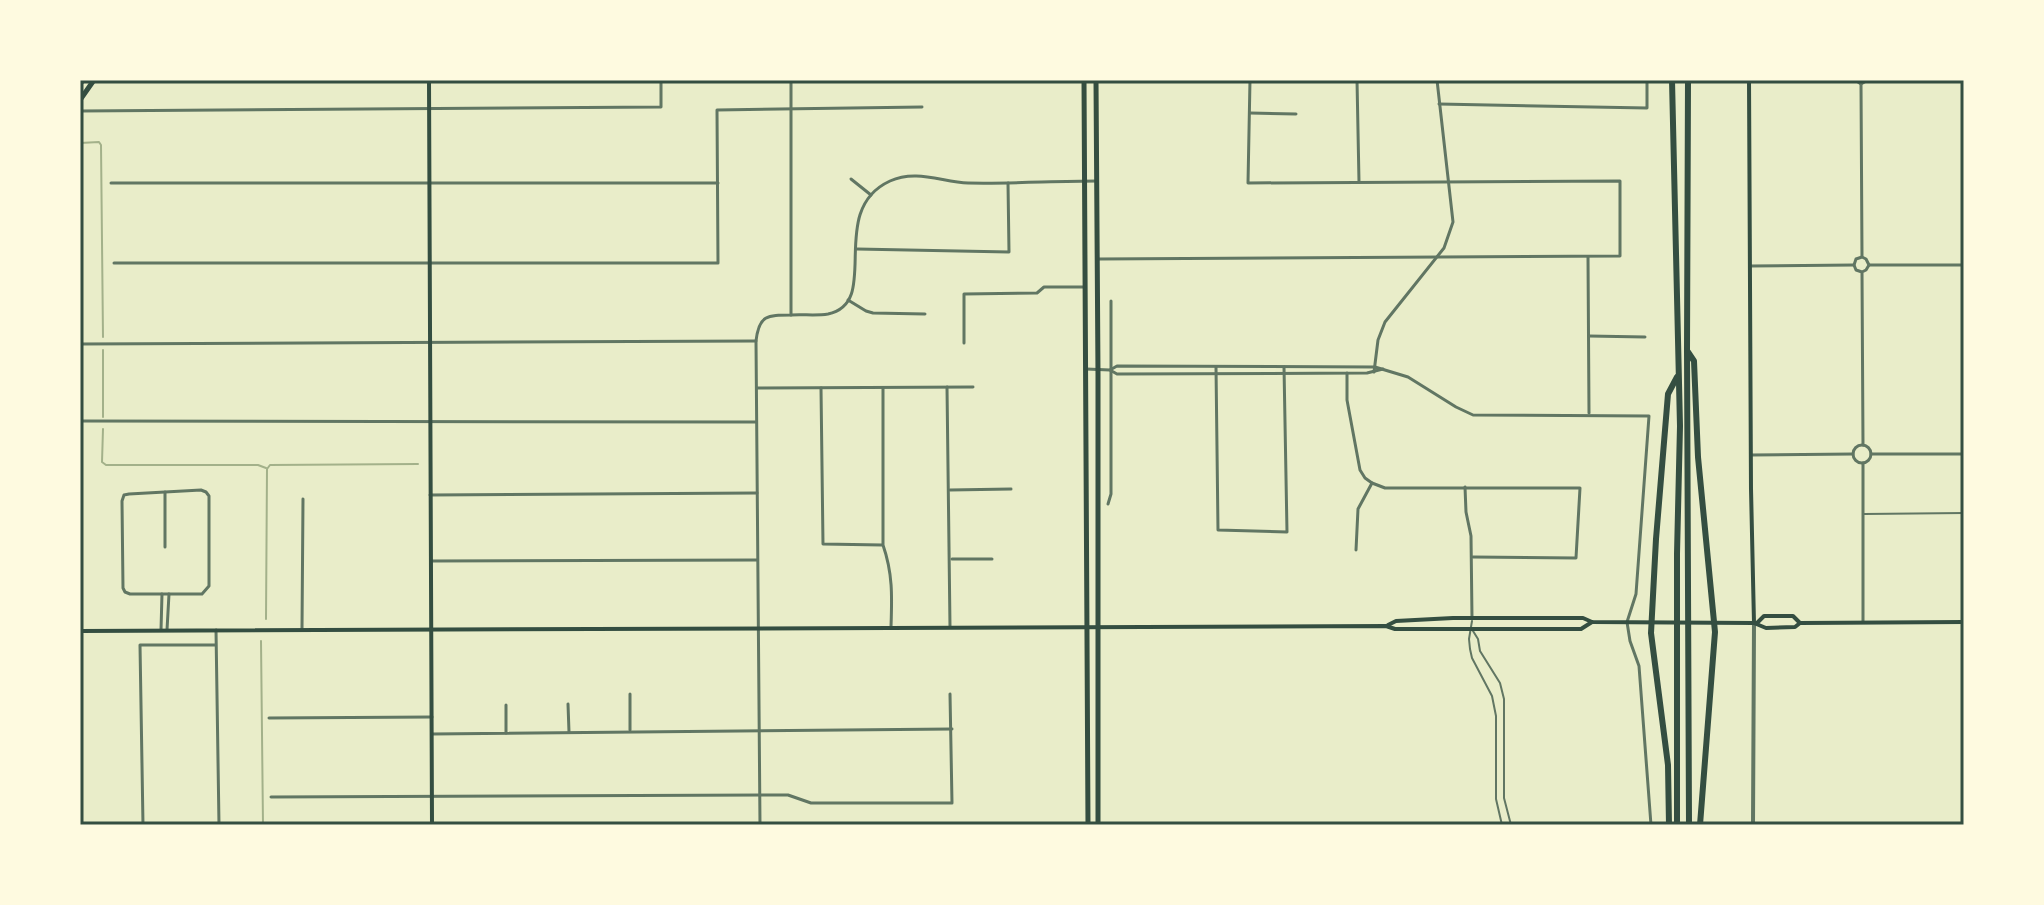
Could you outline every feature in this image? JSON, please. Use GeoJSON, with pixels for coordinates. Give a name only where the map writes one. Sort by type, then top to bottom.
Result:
{"type":"FeatureCollection","features":[{"type":"Feature","properties":{"kind":"highway"},"geometry":{"type":"LineString","coordinates":[[1672,80],[1679,373],[1677,825]]}},
{"type":"Feature","properties":{"kind":"highway"},"geometry":{"type":"LineString","coordinates":[[1688,80],[1689,825]]}},
{"type":"Feature","properties":{"kind":"highway"},"geometry":{"type":"LineString","coordinates":[[1687,350],[1694,361],[1698,457],[1715,632],[1700,825]]}},
{"type":"Feature","properties":{"kind":"highway"},"geometry":{"type":"LineString","coordinates":[[1669,825],[1668,765],[1651,633],[1668,394],[1679,373]]}},
{"type":"Feature","properties":{"kind":"main road"},"geometry":{"type":"LineString","coordinates":[[80,100],[94,80]]}},
{"type":"Feature","properties":{"kind":"main road"},"geometry":{"type":"LineString","coordinates":[[429,80],[432,825]]}},
{"type":"Feature","properties":{"kind":"main road"},"geometry":{"type":"LineString","coordinates":[[1084,80],[1088,825]]}},
{"type":"Feature","properties":{"kind":"main road"},"geometry":{"type":"LineString","coordinates":[[1096,80],[1098,825]]}},
{"type":"Feature","properties":{"kind":"main road"},"geometry":{"type":"LineString","coordinates":[[1749,80],[1755,623]]}},
{"type":"Feature","properties":{"kind":"main road"},"geometry":{"type":"LineString","coordinates":[[1755,623],[1764,616],[1793,616],[1800,623]]}},
{"type":"Feature","properties":{"kind":"main road"},"geometry":{"type":"LineString","coordinates":[[1386,626],[1396,621],[1472,618],[1755,623],[1766,628],[1795,627],[1800,623],[1964,622]]}},
{"type":"Feature","properties":{"kind":"main road"},"geometry":{"type":"LineString","coordinates":[[1411,630],[1418,620]]}},
{"type":"Feature","properties":{"kind":"main road"},"geometry":{"type":"LineString","coordinates":[[80,631],[1097,625],[1386,626],[1411,630],[1472,630],[1581,629],[1592,622]]}},
{"type":"Feature","properties":{"kind":"street"},"geometry":{"type":"LineString","coordinates":[[80,111],[661,107],[661,80]]}},
{"type":"Feature","properties":{"kind":"street"},"geometry":{"type":"LineString","coordinates":[[791,80],[791,315]]}},
{"type":"Feature","properties":{"kind":"street"},"geometry":{"type":"LineString","coordinates":[[1097,259],[1620,256],[1620,181],[1248,183],[1250,80]]}},
{"type":"Feature","properties":{"kind":"street"},"geometry":{"type":"LineString","coordinates":[[1357,80],[1359,182]]}},
{"type":"Feature","properties":{"kind":"street"},"geometry":{"type":"LineString","coordinates":[[1375,369],[1378,340],[1385,322],[1444,248],[1453,222],[1437,80]]}},
{"type":"Feature","properties":{"kind":"street"},"geometry":{"type":"LineString","coordinates":[[1439,104],[1647,108],[1647,80]]}},
{"type":"Feature","properties":{"kind":"street"},"geometry":{"type":"LineString","coordinates":[[1855,80],[1861,84]]}},
{"type":"Feature","properties":{"kind":"street"},"geometry":{"type":"LineString","coordinates":[[1861,84],[1868,80]]}},
{"type":"Feature","properties":{"kind":"street"},"geometry":{"type":"LineString","coordinates":[[1861,84],[1862,257]]}},
{"type":"Feature","properties":{"kind":"street"},"geometry":{"type":"LineString","coordinates":[[114,263],[718,263],[717,110],[922,107]]}},
{"type":"Feature","properties":{"kind":"street"},"geometry":{"type":"LineString","coordinates":[[1250,113],[1296,114]]}},
{"type":"Feature","properties":{"kind":"street"},"geometry":{"type":"LineString","coordinates":[[760,825],[758,327],[764,318],[772,315],[828,314],[848,299],[855,279],[858,216],[871,195],[890,181],[909,176],[930,176],[958,182],[1097,181]]}},
{"type":"Feature","properties":{"kind":"street"},"geometry":{"type":"LineString","coordinates":[[851,179],[871,195]]}},
{"type":"Feature","properties":{"kind":"street"},"geometry":{"type":"LineString","coordinates":[[111,183],[718,183]]}},
{"type":"Feature","properties":{"kind":"street"},"geometry":{"type":"LineString","coordinates":[[855,249],[1009,252],[1008,183]]}},
{"type":"Feature","properties":{"kind":"street"},"geometry":{"type":"LineString","coordinates":[[1588,257],[1589,415]]}},
{"type":"Feature","properties":{"kind":"street"},"geometry":{"type":"LineString","coordinates":[[1862,257],[1856,259],[1854,265],[1856,270],[1862,272]]}},
{"type":"Feature","properties":{"kind":"street"},"geometry":{"type":"LineString","coordinates":[[1862,257],[1869,265]]}},
{"type":"Feature","properties":{"kind":"street"},"geometry":{"type":"LineString","coordinates":[[1750,266],[1854,265]]}},
{"type":"Feature","properties":{"kind":"street"},"geometry":{"type":"LineString","coordinates":[[1869,265],[1964,265]]}},
{"type":"Feature","properties":{"kind":"street"},"geometry":{"type":"LineString","coordinates":[[1862,272],[1869,265]]}},
{"type":"Feature","properties":{"kind":"street"},"geometry":{"type":"LineString","coordinates":[[1862,272],[1863,445]]}},
{"type":"Feature","properties":{"kind":"street"},"geometry":{"type":"LineString","coordinates":[[964,343],[964,294],[1037,293],[1044,287],[1085,287]]}},
{"type":"Feature","properties":{"kind":"street"},"geometry":{"type":"LineString","coordinates":[[848,299],[873,313],[925,314]]}},
{"type":"Feature","properties":{"kind":"street"},"geometry":{"type":"LineString","coordinates":[[1108,504],[1111,494],[1111,301]]}},
{"type":"Feature","properties":{"kind":"street"},"geometry":{"type":"LineString","coordinates":[[1589,336],[1645,337]]}},
{"type":"Feature","properties":{"kind":"street"},"geometry":{"type":"LineString","coordinates":[[80,344],[756,341]]}},
{"type":"Feature","properties":{"kind":"street"},"geometry":{"type":"LineString","coordinates":[[1086,369],[1110,370],[1117,366],[1383,369],[1408,377],[1473,415],[1649,416],[1636,594],[1627,622],[1639,666],[1651,825]]}},
{"type":"Feature","properties":{"kind":"street"},"geometry":{"type":"LineString","coordinates":[[1216,367],[1218,530],[1287,532],[1284,367]]}},
{"type":"Feature","properties":{"kind":"street"},"geometry":{"type":"LineString","coordinates":[[1110,370],[1117,374],[1284,374],[1347,373],[1375,369]]}},
{"type":"Feature","properties":{"kind":"street"},"geometry":{"type":"LineString","coordinates":[[1347,373],[1347,400],[1360,470],[1372,483],[1385,488],[1580,488],[1576,558],[1473,557]]}},
{"type":"Feature","properties":{"kind":"street"},"geometry":{"type":"LineString","coordinates":[[947,387],[950,627]]}},
{"type":"Feature","properties":{"kind":"street"},"geometry":{"type":"LineString","coordinates":[[757,388],[973,387]]}},
{"type":"Feature","properties":{"kind":"street"},"geometry":{"type":"LineString","coordinates":[[821,388],[823,544],[883,545]]}},
{"type":"Feature","properties":{"kind":"street"},"geometry":{"type":"LineString","coordinates":[[883,388],[883,545],[892,580],[891,627]]}},
{"type":"Feature","properties":{"kind":"street"},"geometry":{"type":"LineString","coordinates":[[80,421],[756,422]]}},
{"type":"Feature","properties":{"kind":"street"},"geometry":{"type":"LineString","coordinates":[[1863,445],[1871,454],[1868,461],[1863,463]]}},
{"type":"Feature","properties":{"kind":"street"},"geometry":{"type":"LineString","coordinates":[[1853,454],[1863,445]]}},
{"type":"Feature","properties":{"kind":"street"},"geometry":{"type":"LineString","coordinates":[[1752,455],[1853,454]]}},
{"type":"Feature","properties":{"kind":"street"},"geometry":{"type":"LineString","coordinates":[[1853,454],[1863,463]]}},
{"type":"Feature","properties":{"kind":"street"},"geometry":{"type":"LineString","coordinates":[[1871,454],[1964,454]]}},
{"type":"Feature","properties":{"kind":"street"},"geometry":{"type":"LineString","coordinates":[[1863,463],[1863,622]]}},
{"type":"Feature","properties":{"kind":"street"},"geometry":{"type":"LineString","coordinates":[[1356,550],[1358,509],[1372,483]]}},
{"type":"Feature","properties":{"kind":"street"},"geometry":{"type":"LineString","coordinates":[[1465,487],[1473,557],[1472,618]]}},
{"type":"Feature","properties":{"kind":"street"},"geometry":{"type":"LineString","coordinates":[[950,490],[1011,489]]}},
{"type":"Feature","properties":{"kind":"street"},"geometry":{"type":"LineString","coordinates":[[201,490],[209,496],[209,586],[202,594],[130,594],[123,588],[124,495],[165,492],[201,490]]}},
{"type":"Feature","properties":{"kind":"street"},"geometry":{"type":"LineString","coordinates":[[165,492],[165,547]]}},
{"type":"Feature","properties":{"kind":"street"},"geometry":{"type":"LineString","coordinates":[[430,495],[757,493]]}},
{"type":"Feature","properties":{"kind":"street"},"geometry":{"type":"LineString","coordinates":[[302,629],[303,499]]}},
{"type":"Feature","properties":{"kind":"street"},"geometry":{"type":"LineString","coordinates":[[951,559],[992,559]]}},
{"type":"Feature","properties":{"kind":"street"},"geometry":{"type":"LineString","coordinates":[[431,561],[757,560]]}},
{"type":"Feature","properties":{"kind":"street"},"geometry":{"type":"LineString","coordinates":[[161,630],[162,594]]}},
{"type":"Feature","properties":{"kind":"street"},"geometry":{"type":"LineString","coordinates":[[167,630],[169,594]]}},
{"type":"Feature","properties":{"kind":"street"},"geometry":{"type":"LineString","coordinates":[[1753,825],[1755,623]]}},
{"type":"Feature","properties":{"kind":"street"},"geometry":{"type":"LineString","coordinates":[[216,630],[219,825]]}},
{"type":"Feature","properties":{"kind":"street"},"geometry":{"type":"LineString","coordinates":[[143,825],[140,645],[215,645]]}},
{"type":"Feature","properties":{"kind":"street"},"geometry":{"type":"LineString","coordinates":[[630,694],[630,732]]}},
{"type":"Feature","properties":{"kind":"street"},"geometry":{"type":"LineString","coordinates":[[271,797],[788,795],[811,803],[952,803],[950,694]]}},
{"type":"Feature","properties":{"kind":"street"},"geometry":{"type":"LineString","coordinates":[[568,704],[569,733]]}},
{"type":"Feature","properties":{"kind":"street"},"geometry":{"type":"LineString","coordinates":[[506,705],[507,734]]}},
{"type":"Feature","properties":{"kind":"street"},"geometry":{"type":"LineString","coordinates":[[269,718],[432,717]]}},
{"type":"Feature","properties":{"kind":"street"},"geometry":{"type":"LineString","coordinates":[[432,734],[952,729]]}},
{"type":"Feature","properties":{"kind":"lane"},"geometry":{"type":"LineString","coordinates":[[1863,514],[1964,513]]}},
{"type":"Feature","properties":{"kind":"lane"},"geometry":{"type":"LineString","coordinates":[[1472,618],[1469,639],[1472,658],[1492,696],[1496,716],[1496,799],[1502,825]]}},
{"type":"Feature","properties":{"kind":"lane"},"geometry":{"type":"LineString","coordinates":[[1472,630],[1478,639],[1480,651],[1500,683],[1504,699],[1504,798],[1511,825]]}},
{"type":"Feature","properties":{"kind":"waterway"},"geometry":{"type":"LineString","coordinates":[[80,143],[99,142],[101,145],[103,337]]}},
{"type":"Feature","properties":{"kind":"waterway"},"geometry":{"type":"LineString","coordinates":[[103,350],[103,417]]}},
{"type":"Feature","properties":{"kind":"waterway"},"geometry":{"type":"LineString","coordinates":[[103,429],[102,462],[106,465],[258,465],[266,468]]}},
{"type":"Feature","properties":{"kind":"waterway"},"geometry":{"type":"LineString","coordinates":[[266,619],[267,469],[270,465],[418,464]]}},
{"type":"Feature","properties":{"kind":"waterway"},"geometry":{"type":"LineString","coordinates":[[261,641],[263,825]]}}]}
